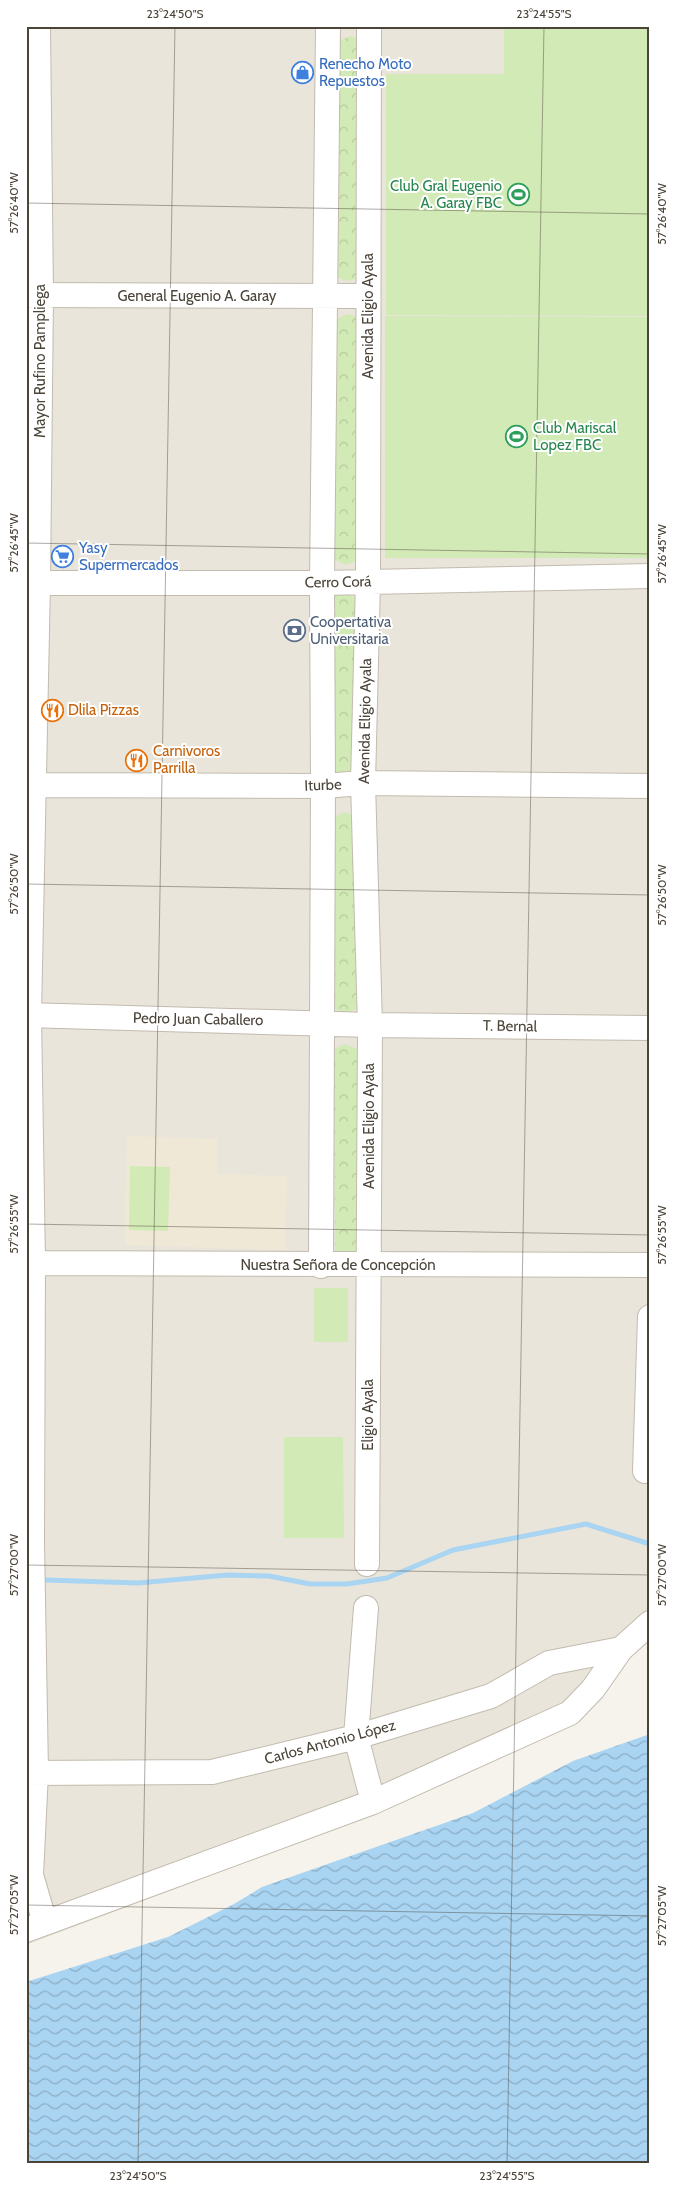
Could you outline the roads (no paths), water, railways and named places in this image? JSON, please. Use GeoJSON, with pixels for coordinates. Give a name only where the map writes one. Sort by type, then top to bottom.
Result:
{"type":"FeatureCollection","features":[{"type":"Feature","properties":{"kind":"street","name":"Mayor Rufino Pampliega"},"geometry":{"type":"LineString","coordinates":[[35,1927],[29,1876],[31,1773],[28,1015],[38,26]]}},
{"type":"Feature","properties":{"kind":"street"},"geometry":{"type":"LineString","coordinates":[[321,1266],[324,786],[322,583],[328,26]]}},
{"type":"Feature","properties":{"kind":"street","name":"Avenida Eligio Ayala"},"geometry":{"type":"LineString","coordinates":[[368,1266],[370,1024],[363,784],[368,581],[369,26]]}},
{"type":"Feature","properties":{"kind":"street","name":"General Eugenio A. Garay"},"geometry":{"type":"LineString","coordinates":[[34,295],[368,296]]}},
{"type":"Feature","properties":{"kind":"street","name":"Cerro Corá"},"geometry":{"type":"LineString","coordinates":[[32,583],[322,583],[650,576]]}},
{"type":"Feature","properties":{"kind":"street","name":"Iturbe"},"geometry":{"type":"LineString","coordinates":[[30,785],[324,786],[363,784],[650,786]]}},
{"type":"Feature","properties":{"kind":"street","name":"Pedro Juan Caballero"},"geometry":{"type":"LineString","coordinates":[[28,1015],[370,1024]]}},
{"type":"Feature","properties":{"kind":"street","name":"T. Bernal"},"geometry":{"type":"LineString","coordinates":[[370,1024],[650,1028]]}},
{"type":"Feature","properties":{"kind":"street","name":"Nuestra Señora de Concepción"},"geometry":{"type":"LineString","coordinates":[[30,1263],[321,1266],[650,1265]]}},
{"type":"Feature","properties":{"kind":"street","name":"Eligio Ayala"},"geometry":{"type":"LineString","coordinates":[[367,1564],[368,1266]]}},
{"type":"Feature","properties":{"kind":"street"},"geometry":{"type":"LineString","coordinates":[[645,1471],[650,1317]]}},
{"type":"Feature","properties":{"kind":"street"},"geometry":{"type":"LineString","coordinates":[[366,1608],[356,1737],[373,1802]]}},
{"type":"Feature","properties":{"kind":"street"},"geometry":{"type":"LineString","coordinates":[[35,1927],[373,1802],[570,1713],[594,1689],[621,1649],[650,1623]]}},
{"type":"Feature","properties":{"kind":"street","name":"Carlos Antonio López"},"geometry":{"type":"LineString","coordinates":[[31,1773],[212,1772],[356,1737],[491,1696],[549,1663],[621,1649]]}},
{"type":"Feature","properties":{"kind":"water"},"geometry":{"type":"Polygon","coordinates":[[[650,1734],[650,2163],[26,2163],[26,1982],[168,1937],[234,1904],[262,1887],[473,1813],[573,1761],[650,1734]]]}},
{"type":"Feature","properties":{"kind":"waterway"},"geometry":{"type":"LineString","coordinates":[[46,1580],[138,1583],[227,1575],[269,1576],[310,1584],[347,1584],[387,1578],[453,1550],[586,1524],[650,1544]]}},
{"type":"Feature","properties":{"kind":"place","name":"Renecho Moto Repuestos"},"geometry":{"type":"Point","coordinates":[303,73]}},
{"type":"Feature","properties":{"kind":"place","name":"Club Gral Eugenio A. Garay FBC"},"geometry":{"type":"Point","coordinates":[518,195]}},
{"type":"Feature","properties":{"kind":"place","name":"Club Mariscal Lopez FBC"},"geometry":{"type":"Point","coordinates":[517,437]}},
{"type":"Feature","properties":{"kind":"place","name":"Yasy Supermercados"},"geometry":{"type":"Point","coordinates":[63,557]}},
{"type":"Feature","properties":{"kind":"place","name":"Coopertativa Universitaria"},"geometry":{"type":"Point","coordinates":[294,631]}},
{"type":"Feature","properties":{"kind":"place","name":"Dlila Pizzas"},"geometry":{"type":"Point","coordinates":[52,710]}},
{"type":"Feature","properties":{"kind":"place","name":"Carnivoros Parrilla"},"geometry":{"type":"Point","coordinates":[137,760]}}]}
